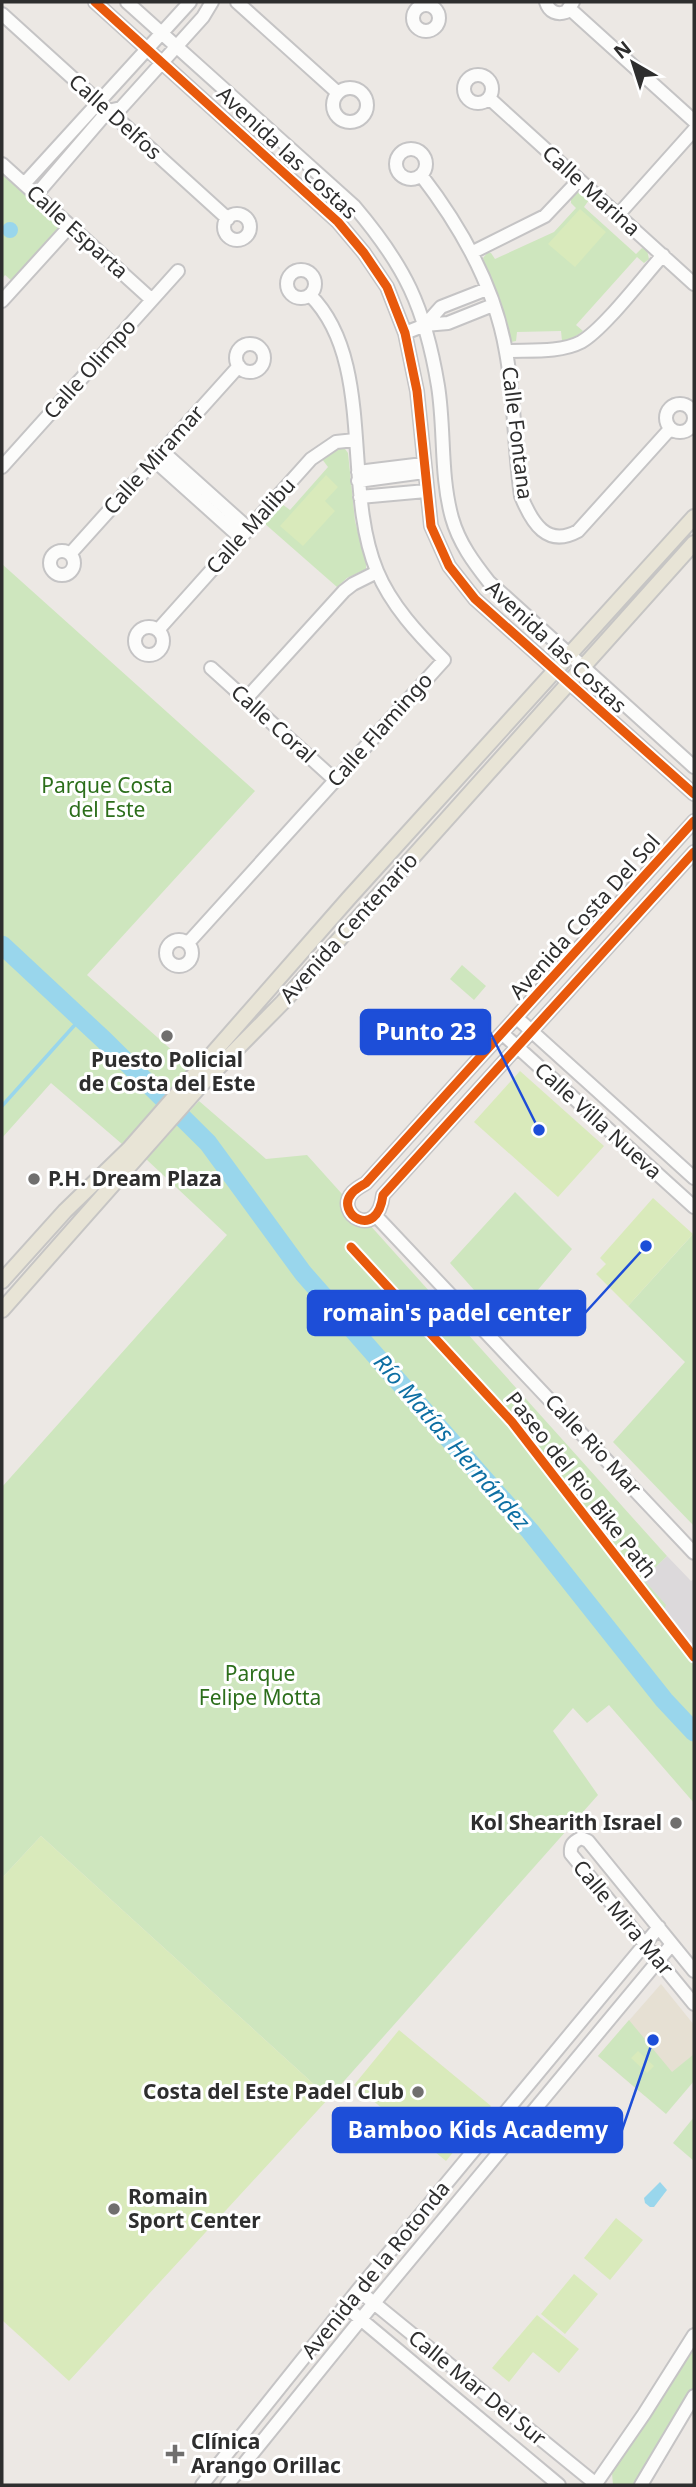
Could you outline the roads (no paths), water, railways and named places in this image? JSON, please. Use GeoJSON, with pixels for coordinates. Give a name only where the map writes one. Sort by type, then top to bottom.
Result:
{"type":"FeatureCollection","features":[{"type":"Feature","properties":{"kind":"main road","name":"Avenida Centenario"},"geometry":{"type":"LineString","coordinates":[[195,1083],[217,1047],[694,517]]}},
{"type":"Feature","properties":{"kind":"main road","name":"Avenida Centenario"},"geometry":{"type":"LineString","coordinates":[[2,1310],[133,1152],[195,1083],[283,1002],[694,543]]}},
{"type":"Feature","properties":{"kind":"main road"},"geometry":{"type":"LineString","coordinates":[[388,856],[403,869]]}},
{"type":"Feature","properties":{"kind":"main road","name":"Avenida Centenario"},"geometry":{"type":"LineString","coordinates":[[2,1281],[65,1211],[133,1152]]}},
{"type":"Feature","properties":{"kind":"street","name":"Avenida las Costas"},"geometry":{"type":"LineString","coordinates":[[95,2],[338,222],[365,253],[387,287],[405,333],[417,391],[431,526],[450,566],[475,599],[694,794]]}},
{"type":"Feature","properties":{"kind":"street","name":"Avenida las Costas"},"geometry":{"type":"LineString","coordinates":[[127,2],[354,206],[379,235],[412,289],[425,325],[438,388],[445,476],[452,519],[468,555],[489,582],[694,767]]}},
{"type":"Feature","properties":{"kind":"street"},"geometry":{"type":"LineString","coordinates":[[24,184],[190,2]]}},
{"type":"Feature","properties":{"kind":"street"},"geometry":{"type":"LineString","coordinates":[[36,195],[108,111],[121,108],[203,17],[212,2]]}},
{"type":"Feature","properties":{"kind":"street"},"geometry":{"type":"LineString","coordinates":[[237,2],[338,93]]}},
{"type":"Feature","properties":{"kind":"street"},"geometry":{"type":"LineString","coordinates":[[546,2],[549,9],[557,13],[572,5],[694,121]]}},
{"type":"Feature","properties":{"kind":"street","name":"Calle Delfos"},"geometry":{"type":"LineString","coordinates":[[2,14],[228,219]]}},
{"type":"Feature","properties":{"kind":"street","name":"Calle Marina"},"geometry":{"type":"LineString","coordinates":[[489,98],[694,284]]}},
{"type":"Feature","properties":{"kind":"street"},"geometry":{"type":"LineString","coordinates":[[618,215],[694,130]]}},
{"type":"Feature","properties":{"kind":"street","name":"Calle Esparta"},"geometry":{"type":"LineString","coordinates":[[2,164],[152,300]]}},
{"type":"Feature","properties":{"kind":"street","name":"Calle Fontana"},"geometry":{"type":"LineString","coordinates":[[421,175],[473,252],[493,305],[506,351],[522,496],[528,514],[546,533],[566,537],[578,531],[670,429]]}},
{"type":"Feature","properties":{"kind":"street"},"geometry":{"type":"LineString","coordinates":[[473,252],[545,216],[579,180]]}},
{"type":"Feature","properties":{"kind":"street"},"geometry":{"type":"LineString","coordinates":[[338,222],[354,206]]}},
{"type":"Feature","properties":{"kind":"street"},"geometry":{"type":"LineString","coordinates":[[2,301],[70,226]]}},
{"type":"Feature","properties":{"kind":"street"},"geometry":{"type":"LineString","coordinates":[[506,351],[549,349],[580,342],[594,331],[663,256]]}},
{"type":"Feature","properties":{"kind":"street","name":"Calle Olimpo"},"geometry":{"type":"LineString","coordinates":[[2,467],[178,271]]}},
{"type":"Feature","properties":{"kind":"street"},"geometry":{"type":"LineString","coordinates":[[425,325],[441,307],[487,289]]}},
{"type":"Feature","properties":{"kind":"street","name":"Calle Flamingo"},"geometry":{"type":"LineString","coordinates":[[188,943],[444,660],[413,627],[377,572],[366,538],[352,397],[342,353],[332,327],[310,295]]}},
{"type":"Feature","properties":{"kind":"street"},"geometry":{"type":"LineString","coordinates":[[405,333],[425,325],[448,323],[493,305]]}},
{"type":"Feature","properties":{"kind":"street","name":"Calle Miramar"},"geometry":{"type":"LineString","coordinates":[[70,554],[239,366]]}},
{"type":"Feature","properties":{"kind":"street","name":"Calle Malibu"},"geometry":{"type":"LineString","coordinates":[[158,630],[318,454],[336,442],[355,440]]}},
{"type":"Feature","properties":{"kind":"street"},"geometry":{"type":"LineString","coordinates":[[158,456],[245,533]]}},
{"type":"Feature","properties":{"kind":"street"},"geometry":{"type":"LineString","coordinates":[[360,497],[425,476]]}},
{"type":"Feature","properties":{"kind":"street"},"geometry":{"type":"LineString","coordinates":[[358,477],[445,476]]}},
{"type":"Feature","properties":{"kind":"street"},"geometry":{"type":"LineString","coordinates":[[247,699],[344,591],[377,572]]}},
{"type":"Feature","properties":{"kind":"street","name":"Calle Coral"},"geometry":{"type":"LineString","coordinates":[[211,667],[335,780]]}},
{"type":"Feature","properties":{"kind":"street","name":"Avenida Costa Del Sol"},"geometry":{"type":"LineString","coordinates":[[694,821],[366,1184],[350,1194],[348,1210],[355,1219],[366,1221],[376,1216],[382,1206],[383,1195],[694,852]]}},
{"type":"Feature","properties":{"kind":"street"},"geometry":{"type":"LineString","coordinates":[[620,905],[635,919]]}},
{"type":"Feature","properties":{"kind":"street","name":"Calle Villa Nueva"},"geometry":{"type":"LineString","coordinates":[[517,1018],[693,1173]]}},
{"type":"Feature","properties":{"kind":"street","name":"Calle Villa Nueva"},"geometry":{"type":"LineString","coordinates":[[503,1034],[693,1204]]}},
{"type":"Feature","properties":{"kind":"street"},"geometry":{"type":"LineString","coordinates":[[591,1114],[606,1098]]}},
{"type":"Feature","properties":{"kind":"street"},"geometry":{"type":"LineString","coordinates":[[675,1190],[693,1173]]}},
{"type":"Feature","properties":{"kind":"street","name":"Calle Rio Mar"},"geometry":{"type":"LineString","coordinates":[[376,1216],[694,1553]]}},
{"type":"Feature","properties":{"kind":"street","name":"Calle Mira Mar"},"geometry":{"type":"LineString","coordinates":[[694,1971],[588,1841],[581,1838],[574,1841],[570,1847],[571,1854],[694,2004]]}},
{"type":"Feature","properties":{"kind":"street","name":"Avenida de la Rotonda"},"geometry":{"type":"LineString","coordinates":[[202,2485],[358,2290],[659,1927]]}},
{"type":"Feature","properties":{"kind":"street","name":"Avenida de la Rotonda"},"geometry":{"type":"LineString","coordinates":[[227,2485],[672,1944]]}},
{"type":"Feature","properties":{"kind":"street","name":"Calle Mar Del Sur"},"geometry":{"type":"LineString","coordinates":[[358,2290],[596,2485]]}},
{"type":"Feature","properties":{"kind":"street","name":"Calle Mar Del Sur"},"geometry":{"type":"LineString","coordinates":[[345,2306],[559,2485]]}},
{"type":"Feature","properties":{"kind":"street"},"geometry":{"type":"LineString","coordinates":[[596,2485],[645,2414],[694,2335]]}},
{"type":"Feature","properties":{"kind":"street"},"geometry":{"type":"LineString","coordinates":[[641,2485],[694,2396]]}},
{"type":"Feature","properties":{"kind":"water"},"geometry":{"type":"Polygon","coordinates":[[[7,222],[13,222],[18,230],[16,236],[7,238],[2,233],[2,227],[7,222]]]}},
{"type":"Feature","properties":{"kind":"water"},"geometry":{"type":"Polygon","coordinates":[[[660,2182],[667,2190],[654,2207],[650,2207],[644,2198],[660,2182]]]}},
{"type":"Feature","properties":{"kind":"waterway","name":"Río Matías Hernández"},"geometry":{"type":"LineString","coordinates":[[2,945],[104,1040],[208,1143],[303,1273],[530,1531],[664,1700],[694,1732]]}},
{"type":"Feature","properties":{"kind":"waterway"},"geometry":{"type":"LineString","coordinates":[[2,1106],[81,1018]]}},
{"type":"Feature","properties":{"kind":"place","name":"Puesto Policial de Costa del Este"},"geometry":{"type":"Point","coordinates":[167,1036]}},
{"type":"Feature","properties":{"kind":"place","name":"Punto 23"},"geometry":{"type":"Point","coordinates":[539,1130]}},
{"type":"Feature","properties":{"kind":"place","name":"P.H. Dream Plaza"},"geometry":{"type":"Point","coordinates":[34,1179]}},
{"type":"Feature","properties":{"kind":"place","name":"romain's padel center"},"geometry":{"type":"Point","coordinates":[646,1246]}},
{"type":"Feature","properties":{"kind":"place","name":"Kol Shearith Israel"},"geometry":{"type":"Point","coordinates":[676,1823]}},
{"type":"Feature","properties":{"kind":"place","name":"Bamboo Kids Academy"},"geometry":{"type":"Point","coordinates":[653,2040]}},
{"type":"Feature","properties":{"kind":"place","name":"Costa del Este Padel Club"},"geometry":{"type":"Point","coordinates":[418,2092]}},
{"type":"Feature","properties":{"kind":"place","name":"Romain Sport Center"},"geometry":{"type":"Point","coordinates":[114,2209]}},
{"type":"Feature","properties":{"kind":"place","name":"Clínica Arango Orillac"},"geometry":{"type":"Point","coordinates":[175,2454]}},
{"type":"Feature","properties":{"kind":"park label","name":"Parque Costa del Este"},"geometry":{"type":"Point","coordinates":[107,798]}},
{"type":"Feature","properties":{"kind":"park label","name":"Parque Felipe Motta"},"geometry":{"type":"Point","coordinates":[260,1686]}}]}
